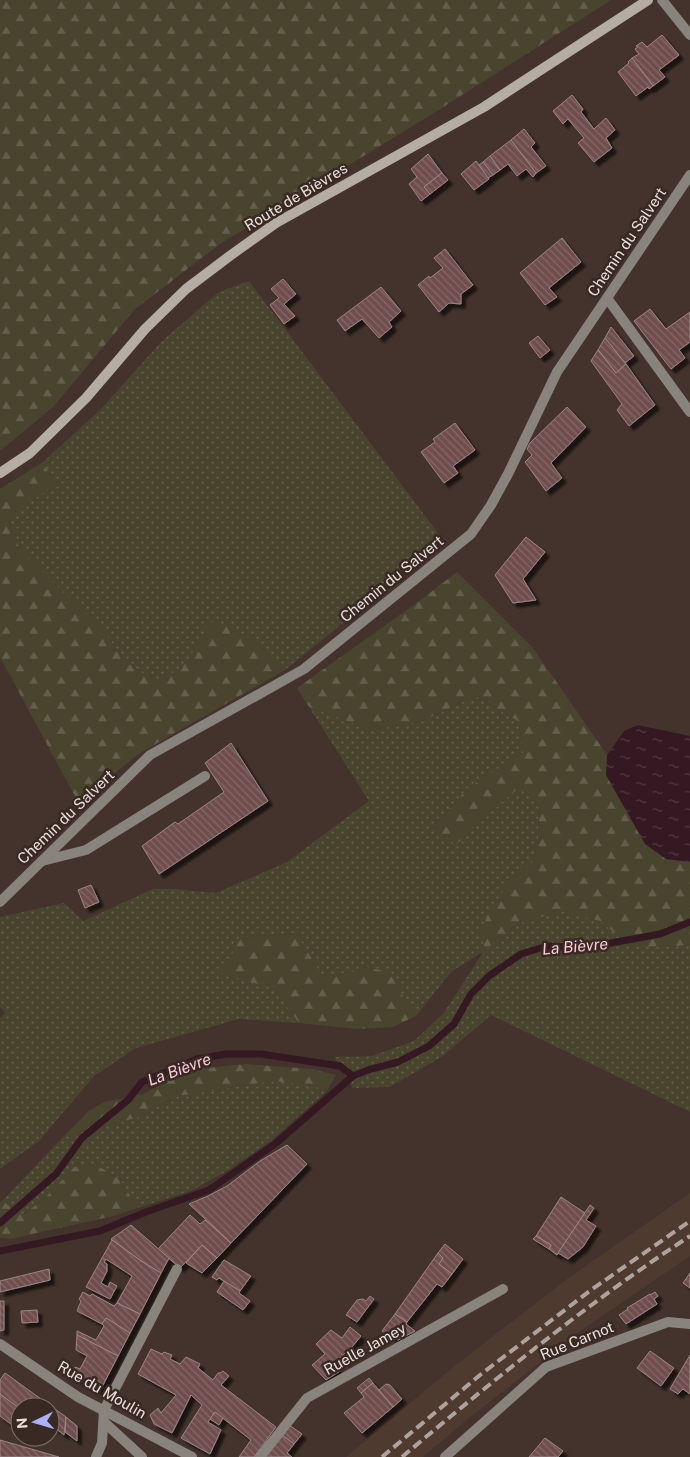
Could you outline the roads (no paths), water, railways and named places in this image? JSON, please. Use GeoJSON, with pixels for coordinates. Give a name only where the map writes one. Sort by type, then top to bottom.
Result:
{"type":"FeatureCollection","features":[{"type":"Feature","properties":{"kind":"street","name":"Route de Bièvres"},"geometry":{"type":"LineString","coordinates":[[0,473],[30,453],[86,398],[145,329],[186,289],[231,255],[276,223],[484,107],[648,0]]}},
{"type":"Feature","properties":{"kind":"street"},"geometry":{"type":"LineString","coordinates":[[662,0],[690,35]]}},
{"type":"Feature","properties":{"kind":"street","name":"Chemin du Salvert"},"geometry":{"type":"LineString","coordinates":[[0,902],[150,755],[304,669],[471,534],[491,505],[508,474],[556,372],[690,175]]}},
{"type":"Feature","properties":{"kind":"street"},"geometry":{"type":"LineString","coordinates":[[607,298],[690,412]]}},
{"type":"Feature","properties":{"kind":"street"},"geometry":{"type":"LineString","coordinates":[[42,861],[86,850],[205,776]]}},
{"type":"Feature","properties":{"kind":"street"},"geometry":{"type":"LineString","coordinates":[[96,1457],[102,1444],[104,1410],[177,1269]]}},
{"type":"Feature","properties":{"kind":"street","name":"Ruelle Jamey"},"geometry":{"type":"LineString","coordinates":[[260,1457],[307,1398],[503,1289]]}},
{"type":"Feature","properties":{"kind":"street","name":"Rue Carnot"},"geometry":{"type":"LineString","coordinates":[[445,1457],[546,1367],[668,1322],[690,1324]]}},
{"type":"Feature","properties":{"kind":"street","name":"Rue du Moulin"},"geometry":{"type":"LineString","coordinates":[[0,1344],[78,1397],[192,1457]]}},
{"type":"Feature","properties":{"kind":"street","name":"Rue du Moulin"},"geometry":{"type":"LineString","coordinates":[[104,1422],[142,1457]]}},
{"type":"Feature","properties":{"kind":"water"},"geometry":{"type":"Polygon","coordinates":[[[638,725],[690,736],[690,862],[666,859],[645,844],[606,775],[607,755],[624,731],[638,725]]]}},
{"type":"Feature","properties":{"kind":"waterway","name":"La Bièvre"},"geometry":{"type":"LineString","coordinates":[[0,1251],[100,1231],[146,1212],[209,1190],[275,1144],[353,1076],[398,1062],[429,1046],[454,1024],[471,994],[489,976],[521,954],[547,946],[584,948],[660,934],[690,922]]}},
{"type":"Feature","properties":{"kind":"waterway","name":"La Bièvre"},"geometry":{"type":"LineString","coordinates":[[0,1223],[56,1174],[82,1138],[128,1100],[142,1082],[197,1059],[226,1054],[261,1054],[340,1066],[353,1076]]}},
{"type":"Feature","properties":{"kind":"railway"},"geometry":{"type":"LineString","coordinates":[[382,1457],[480,1375],[591,1290],[690,1221]]}},
{"type":"Feature","properties":{"kind":"railway"},"geometry":{"type":"LineString","coordinates":[[402,1457],[507,1370],[579,1314],[690,1236]]}}]}
